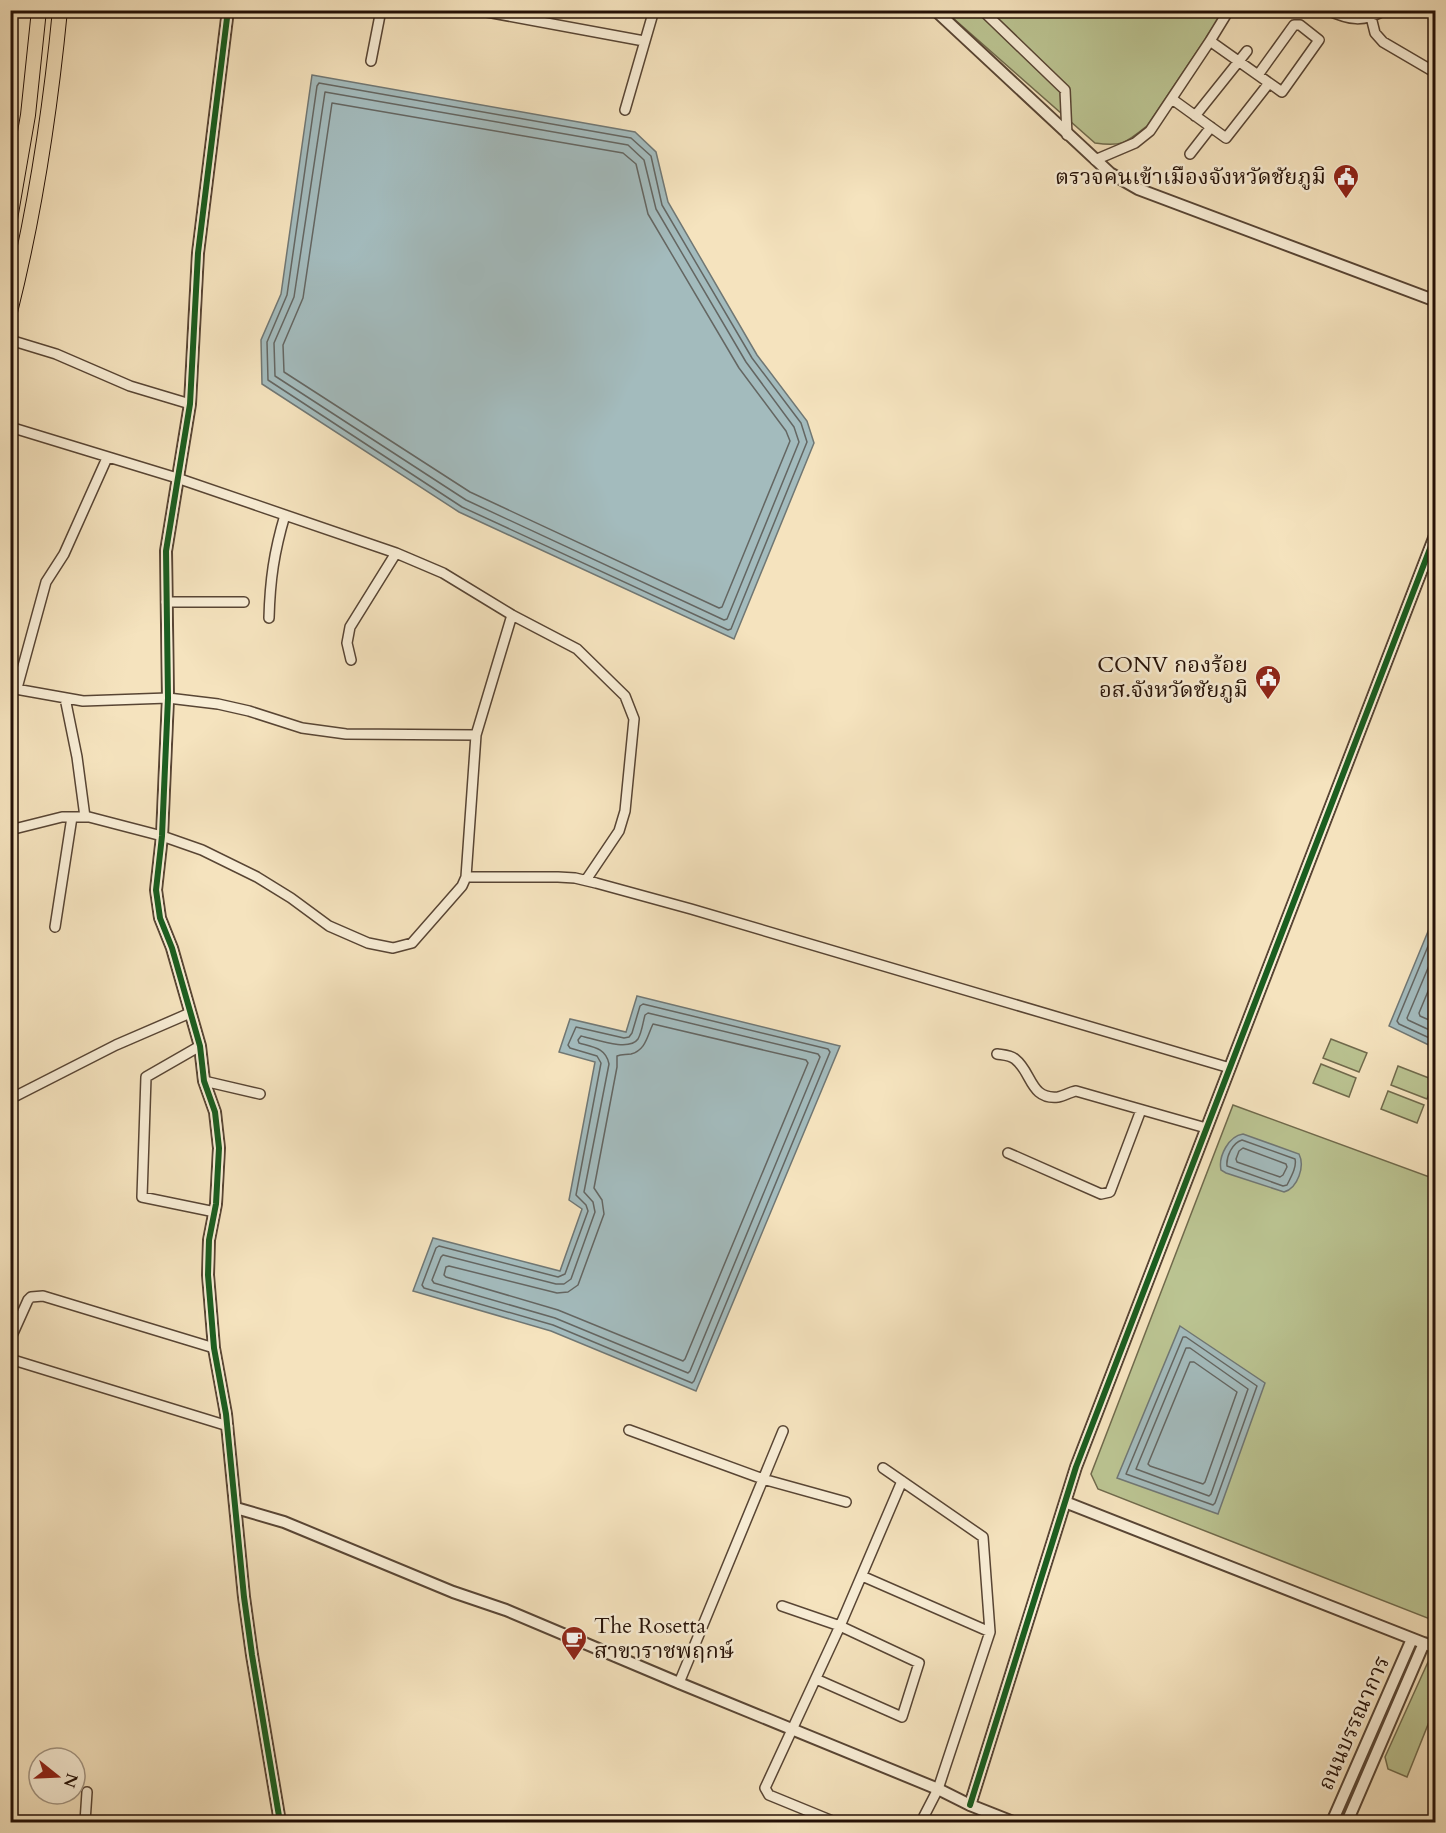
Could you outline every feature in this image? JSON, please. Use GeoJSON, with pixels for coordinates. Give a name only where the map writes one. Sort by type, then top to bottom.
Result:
{"type":"FeatureCollection","features":[{"type":"Feature","properties":{"kind":"main road"},"geometry":{"type":"LineString","coordinates":[[10,219],[28,115],[39,10]]}},
{"type":"Feature","properties":{"kind":"main road"},"geometry":{"type":"LineString","coordinates":[[10,312],[36,194],[48,123],[60,10]]}},
{"type":"Feature","properties":{"kind":"street"},"geometry":{"type":"LineString","coordinates":[[228,10],[198,254],[190,404],[166,551],[168,698],[162,836],[156,890],[160,918],[172,948],[200,1046],[204,1081],[215,1112],[219,1148],[215,1212],[209,1240],[208,1275],[214,1348],[228,1426],[252,1655],[280,1822]]}},
{"type":"Feature","properties":{"kind":"street"},"geometry":{"type":"LineString","coordinates":[[371,61],[381,10]]}},
{"type":"Feature","properties":{"kind":"street"},"geometry":{"type":"LineString","coordinates":[[476,10],[644,41]]}},
{"type":"Feature","properties":{"kind":"street"},"geometry":{"type":"LineString","coordinates":[[625,110],[654,10]]}},
{"type":"Feature","properties":{"kind":"street"},"geometry":{"type":"LineString","coordinates":[[936,11],[946,10]]}},
{"type":"Feature","properties":{"kind":"street"},"geometry":{"type":"LineString","coordinates":[[982,10],[1065,90],[1068,135]]}},
{"type":"Feature","properties":{"kind":"street"},"geometry":{"type":"LineString","coordinates":[[1095,160],[1135,143],[1150,131],[1229,10]]}},
{"type":"Feature","properties":{"kind":"street"},"geometry":{"type":"LineString","coordinates":[[1327,10],[1352,20],[1371,17],[1384,10]]}},
{"type":"Feature","properties":{"kind":"street"},"geometry":{"type":"LineString","coordinates":[[936,11],[1095,160],[1121,181],[1436,301]]}},
{"type":"Feature","properties":{"kind":"street"},"geometry":{"type":"LineString","coordinates":[[1371,17],[1375,33],[1383,42],[1436,73]]}},
{"type":"Feature","properties":{"kind":"street"},"geometry":{"type":"LineString","coordinates":[[1210,41],[1239,61],[1258,75],[1269,83],[1282,92],[1319,40],[1300,25],[1294,25],[1258,75]]}},
{"type":"Feature","properties":{"kind":"street"},"geometry":{"type":"LineString","coordinates":[[1195,116],[1247,51]]}},
{"type":"Feature","properties":{"kind":"street"},"geometry":{"type":"LineString","coordinates":[[1172,99],[1226,138],[1269,83]]}},
{"type":"Feature","properties":{"kind":"street"},"geometry":{"type":"LineString","coordinates":[[1190,154],[1211,127]]}},
{"type":"Feature","properties":{"kind":"street"},"geometry":{"type":"LineString","coordinates":[[10,340],[56,354],[130,386],[190,404]]}},
{"type":"Feature","properties":{"kind":"street"},"geometry":{"type":"LineString","coordinates":[[10,427],[177,478],[396,553],[442,573],[512,615],[577,649],[625,696],[634,719],[625,811],[619,831],[586,880]]}},
{"type":"Feature","properties":{"kind":"street"},"geometry":{"type":"LineString","coordinates":[[107,458],[64,554],[46,582],[14,688],[45,696],[83,701],[168,698],[218,704],[302,728],[346,734],[477,735]]}},
{"type":"Feature","properties":{"kind":"street"},"geometry":{"type":"LineString","coordinates":[[269,618],[274,553],[285,515]]}},
{"type":"Feature","properties":{"kind":"street"},"geometry":{"type":"LineString","coordinates":[[970,1805],[1076,1467],[1436,533]]}},
{"type":"Feature","properties":{"kind":"street"},"geometry":{"type":"LineString","coordinates":[[351,660],[347,643],[350,627],[396,553]]}},
{"type":"Feature","properties":{"kind":"street"},"geometry":{"type":"LineString","coordinates":[[166,602],[244,602]]}},
{"type":"Feature","properties":{"kind":"street"},"geometry":{"type":"LineString","coordinates":[[10,830],[62,818],[85,817],[162,836],[202,850],[257,877],[329,926],[368,943],[393,948],[412,943],[462,886],[466,877],[477,735],[512,615]]}},
{"type":"Feature","properties":{"kind":"street"},"geometry":{"type":"LineString","coordinates":[[65,698],[77,757],[85,817]]}},
{"type":"Feature","properties":{"kind":"street"},"geometry":{"type":"LineString","coordinates":[[55,927],[72,817]]}},
{"type":"Feature","properties":{"kind":"street"},"geometry":{"type":"LineString","coordinates":[[466,877],[558,877],[586,880],[1230,1068]]}},
{"type":"Feature","properties":{"kind":"street"},"geometry":{"type":"LineString","coordinates":[[10,1099],[116,1045],[190,1013]]}},
{"type":"Feature","properties":{"kind":"street"},"geometry":{"type":"LineString","coordinates":[[200,1046],[146,1077],[142,1197],[215,1212]]}},
{"type":"Feature","properties":{"kind":"street"},"geometry":{"type":"LineString","coordinates":[[997,1054],[1012,1057],[1023,1066],[1035,1090],[1047,1096],[1060,1097],[1076,1091],[1206,1128]]}},
{"type":"Feature","properties":{"kind":"street"},"geometry":{"type":"LineString","coordinates":[[204,1081],[260,1094]]}},
{"type":"Feature","properties":{"kind":"street"},"geometry":{"type":"LineString","coordinates":[[1008,1153],[1101,1194],[1110,1192],[1141,1110]]}},
{"type":"Feature","properties":{"kind":"street"},"geometry":{"type":"LineString","coordinates":[[10,1340],[28,1300],[31,1297],[43,1296],[214,1348]]}},
{"type":"Feature","properties":{"kind":"street"},"geometry":{"type":"LineString","coordinates":[[10,1359],[228,1426]]}},
{"type":"Feature","properties":{"kind":"street"},"geometry":{"type":"LineString","coordinates":[[629,1430],[763,1479],[846,1502]]}},
{"type":"Feature","properties":{"kind":"street"},"geometry":{"type":"LineString","coordinates":[[679,1683],[783,1431]]}},
{"type":"Feature","properties":{"kind":"street"},"geometry":{"type":"LineString","coordinates":[[883,1468],[983,1537],[990,1632],[938,1789],[921,1822]]}},
{"type":"Feature","properties":{"kind":"street"},"geometry":{"type":"LineString","coordinates":[[830,1820],[766,1792],[766,1785],[840,1626],[902,1481]]}},
{"type":"Feature","properties":{"kind":"street"},"geometry":{"type":"LineString","coordinates":[[1065,1502],[1436,1648]]}},
{"type":"Feature","properties":{"kind":"street"},"geometry":{"type":"LineString","coordinates":[[236,1508],[284,1522],[453,1592],[506,1610],[938,1789],[1000,1820],[1013,1822]]}},
{"type":"Feature","properties":{"kind":"street"},"geometry":{"type":"LineString","coordinates":[[862,1576],[990,1632]]}},
{"type":"Feature","properties":{"kind":"street"},"geometry":{"type":"LineString","coordinates":[[782,1606],[840,1626],[920,1663],[902,1717],[816,1679]]}},
{"type":"Feature","properties":{"kind":"street","name":"ถนนบรรณาการ"},"geometry":{"type":"LineString","coordinates":[[1332,1822],[1412,1639]]}},
{"type":"Feature","properties":{"kind":"street","name":"ถนนบรรณาการ"},"geometry":{"type":"LineString","coordinates":[[1347,1822],[1424,1643]]}},
{"type":"Feature","properties":{"kind":"street"},"geometry":{"type":"LineString","coordinates":[[74,1822],[85,1822],[86,1806]]}},
{"type":"Feature","properties":{"kind":"green space"},"geometry":{"type":"Polygon","coordinates":[[[945,11],[1224,11],[1147,126],[1128,140],[1112,144],[1095,143],[945,11]]]}},
{"type":"Feature","properties":{"kind":"green space"},"geometry":{"type":"Polygon","coordinates":[[[1331,1039],[1367,1053],[1359,1072],[1323,1058],[1331,1039]]]}},
{"type":"Feature","properties":{"kind":"green space"},"geometry":{"type":"Polygon","coordinates":[[[1321,1064],[1356,1078],[1349,1097],[1313,1083],[1321,1064]]]}},
{"type":"Feature","properties":{"kind":"green space"},"geometry":{"type":"Polygon","coordinates":[[[1398,1066],[1434,1080],[1427,1099],[1391,1085],[1398,1066]]]}},
{"type":"Feature","properties":{"kind":"green space"},"geometry":{"type":"Polygon","coordinates":[[[1388,1091],[1424,1105],[1417,1123],[1381,1109],[1388,1091]]]}},
{"type":"Feature","properties":{"kind":"green space"},"geometry":{"type":"Polygon","coordinates":[[[1233,1105],[1435,1179],[1435,1621],[1098,1489],[1091,1474],[1233,1105]]]}},
{"type":"Feature","properties":{"kind":"green space"},"geometry":{"type":"Polygon","coordinates":[[[1435,1658],[1435,1707],[1407,1777],[1388,1769],[1385,1757],[1428,1662],[1435,1658]]]}},
{"type":"Feature","properties":{"kind":"water"},"geometry":{"type":"Polygon","coordinates":[[[312,75],[635,132],[656,152],[668,202],[757,355],[807,421],[814,443],[734,639],[459,512],[262,384],[261,340],[281,294],[312,75]]]}},
{"type":"Feature","properties":{"kind":"water"},"geometry":{"type":"Polygon","coordinates":[[[1429,929],[1435,932],[1435,1048],[1389,1026],[1429,929]]]}},
{"type":"Feature","properties":{"kind":"water"},"geometry":{"type":"Polygon","coordinates":[[[637,996],[840,1046],[696,1391],[551,1331],[413,1291],[433,1238],[560,1271],[582,1209],[569,1200],[595,1062],[559,1052],[570,1019],[626,1032],[637,996]]]}},
{"type":"Feature","properties":{"kind":"water"},"geometry":{"type":"Polygon","coordinates":[[[1243,1134],[1299,1154],[1301,1170],[1289,1190],[1284,1192],[1221,1170],[1221,1159],[1229,1143],[1233,1138],[1243,1134]]]}},
{"type":"Feature","properties":{"kind":"water"},"geometry":{"type":"Polygon","coordinates":[[[1180,1326],[1265,1383],[1218,1514],[1117,1478],[1180,1326]]]}},
{"type":"Feature","properties":{"kind":"cycle path"},"geometry":{"type":"LineString","coordinates":[[228,10],[198,253],[190,404],[166,551],[168,698],[162,836],[156,890],[160,918],[172,948],[200,1046],[204,1081],[215,1112],[219,1148],[216,1204],[209,1240],[208,1275],[214,1348],[226,1414],[252,1655],[280,1822]]}},
{"type":"Feature","properties":{"kind":"cycle path"},"geometry":{"type":"LineString","coordinates":[[970,1805],[1076,1467],[1436,533]]}},
{"type":"Feature","properties":{"kind":"place","name":"ตรวจคนเข้าเมืองจังหวัดชัยภูมิ"},"geometry":{"type":"Point","coordinates":[1346,200]}},
{"type":"Feature","properties":{"kind":"place","name":"CONV กองร้อย อส.จังหวัดชัยภูมิ"},"geometry":{"type":"Point","coordinates":[1268,701]}},
{"type":"Feature","properties":{"kind":"place","name":"The Rosetta สาขาราชพฤกษ์"},"geometry":{"type":"Point","coordinates":[574,1662]}}]}
